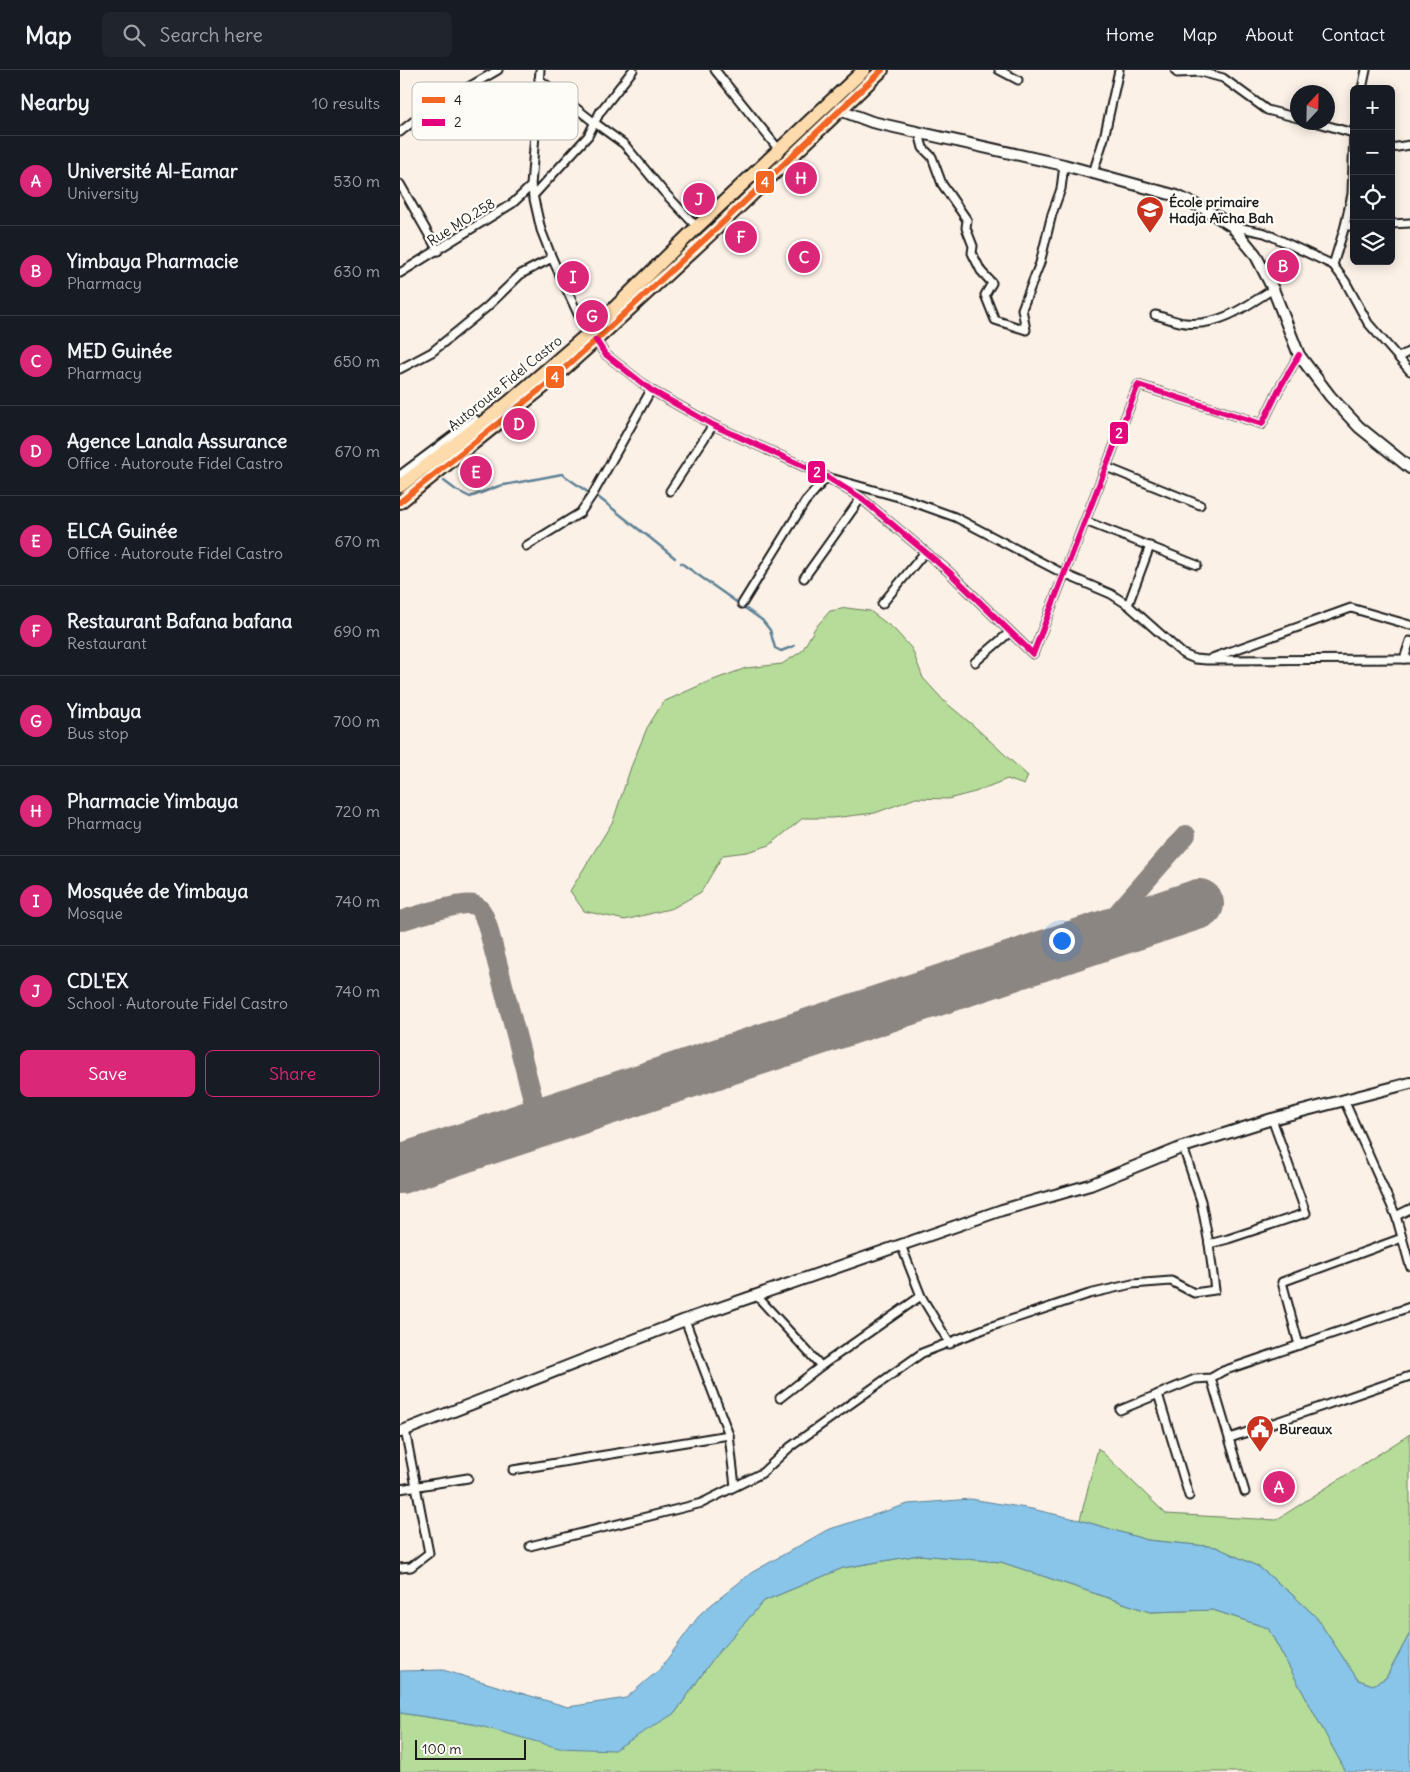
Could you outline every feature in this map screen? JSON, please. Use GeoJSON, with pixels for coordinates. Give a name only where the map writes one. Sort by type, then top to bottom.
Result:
{"type":"FeatureCollection","features":[{"type":"Feature","properties":{"kind":"highway","name":"Autoroute Fidel Castro"},"geometry":{"type":"LineString","coordinates":[[400,502],[547,384],[697,227],[864,70]]}},
{"type":"Feature","properties":{"kind":"highway","name":"Autoroute Fidel Castro"},"geometry":{"type":"LineString","coordinates":[[400,486],[593,336],[717,228],[882,70]]}},
{"type":"Feature","properties":{"kind":"street"},"geometry":{"type":"LineString","coordinates":[[477,82],[498,70]]}},
{"type":"Feature","properties":{"kind":"street"},"geometry":{"type":"LineString","coordinates":[[539,82],[540,70]]}},
{"type":"Feature","properties":{"kind":"street"},"geometry":{"type":"LineString","coordinates":[[533,196],[588,136],[600,112],[633,70]]}},
{"type":"Feature","properties":{"kind":"street"},"geometry":{"type":"LineString","coordinates":[[715,70],[780,150]]}},
{"type":"Feature","properties":{"kind":"street"},"geometry":{"type":"LineString","coordinates":[[999,70],[1018,80]]}},
{"type":"Feature","properties":{"kind":"street"},"geometry":{"type":"LineString","coordinates":[[1093,173],[1104,138],[1119,70]]}},
{"type":"Feature","properties":{"kind":"street"},"geometry":{"type":"LineString","coordinates":[[1175,70],[1177,73],[1201,72],[1222,78],[1268,110],[1290,116]]}},
{"type":"Feature","properties":{"kind":"street"},"geometry":{"type":"LineString","coordinates":[[1363,85],[1366,70]]}},
{"type":"Feature","properties":{"kind":"street"},"geometry":{"type":"LineString","coordinates":[[539,79],[543,82]]}},
{"type":"Feature","properties":{"kind":"street"},"geometry":{"type":"LineString","coordinates":[[578,110],[624,144],[663,191],[697,227]]}},
{"type":"Feature","properties":{"kind":"street"},"geometry":{"type":"LineString","coordinates":[[840,110],[872,122],[1064,165],[1177,196],[1205,209],[1232,226],[1255,254],[1273,289],[1299,355],[1330,396],[1359,427],[1410,468]]}},
{"type":"Feature","properties":{"kind":"street"},"geometry":{"type":"LineString","coordinates":[[400,132],[412,122]]}},
{"type":"Feature","properties":{"kind":"street"},"geometry":{"type":"LineString","coordinates":[[1335,127],[1350,130]]}},
{"type":"Feature","properties":{"kind":"street"},"geometry":{"type":"LineString","coordinates":[[919,132],[923,148],[932,157],[942,184],[967,220],[966,228],[973,246],[972,253],[981,271],[992,282],[985,295],[995,320],[1026,330],[1022,309],[1040,262],[1052,214],[1061,189],[1064,165]]}},
{"type":"Feature","properties":{"kind":"street"},"geometry":{"type":"LineString","coordinates":[[534,140],[531,186],[541,230],[578,314],[605,354],[650,390],[713,425],[827,477],[861,498],[948,571],[1033,654],[1138,385],[1262,424],[1279,389],[1299,355]]}},
{"type":"Feature","properties":{"kind":"street"},"geometry":{"type":"LineString","coordinates":[[1395,147],[1410,145]]}},
{"type":"Feature","properties":{"kind":"street"},"geometry":{"type":"LineString","coordinates":[[1333,265],[1345,226],[1352,194],[1353,175]]}},
{"type":"Feature","properties":{"kind":"street"},"geometry":{"type":"LineString","coordinates":[[400,184],[438,251]]}},
{"type":"Feature","properties":{"kind":"street","name":"Rue MO.258"},"geometry":{"type":"LineString","coordinates":[[400,273],[513,203],[531,186]]}},
{"type":"Feature","properties":{"kind":"street"},"geometry":{"type":"LineString","coordinates":[[1395,224],[1410,223]]}},
{"type":"Feature","properties":{"kind":"street"},"geometry":{"type":"LineString","coordinates":[[1232,226],[1265,233],[1333,265],[1345,281],[1368,323],[1410,371]]}},
{"type":"Feature","properties":{"kind":"street"},"geometry":{"type":"LineString","coordinates":[[1345,226],[1350,226]]}},
{"type":"Feature","properties":{"kind":"street"},"geometry":{"type":"LineString","coordinates":[[400,369],[432,352],[488,307],[521,274],[552,258]]}},
{"type":"Feature","properties":{"kind":"street"},"geometry":{"type":"LineString","coordinates":[[1155,315],[1183,323],[1204,322],[1237,312],[1273,289]]}},
{"type":"Feature","properties":{"kind":"street"},"geometry":{"type":"LineString","coordinates":[[1399,357],[1410,350]]}},
{"type":"Feature","properties":{"kind":"street"},"geometry":{"type":"LineString","coordinates":[[526,546],[580,512],[593,494],[650,390]]}},
{"type":"Feature","properties":{"kind":"street"},"geometry":{"type":"LineString","coordinates":[[400,475],[475,419]]}},
{"type":"Feature","properties":{"kind":"street"},"geometry":{"type":"LineString","coordinates":[[670,491],[713,425]]}},
{"type":"Feature","properties":{"kind":"street"},"geometry":{"type":"LineString","coordinates":[[1106,467],[1200,505]]}},
{"type":"Feature","properties":{"kind":"street"},"geometry":{"type":"LineString","coordinates":[[827,477],[902,498],[956,518],[1064,574],[1111,594],[1128,605],[1183,654],[1195,659],[1407,659],[1410,641]]}},
{"type":"Feature","properties":{"kind":"street"},"geometry":{"type":"LineString","coordinates":[[742,604],[805,502],[827,477]]}},
{"type":"Feature","properties":{"kind":"street"},"geometry":{"type":"LineString","coordinates":[[804,578],[861,498]]}},
{"type":"Feature","properties":{"kind":"street"},"geometry":{"type":"LineString","coordinates":[[1085,521],[1198,565]]}},
{"type":"Feature","properties":{"kind":"street"},"geometry":{"type":"LineString","coordinates":[[1128,605],[1150,546]]}},
{"type":"Feature","properties":{"kind":"street"},"geometry":{"type":"LineString","coordinates":[[882,604],[925,552]]}},
{"type":"Feature","properties":{"kind":"street"},"geometry":{"type":"LineString","coordinates":[[1207,660],[1351,608],[1410,625]]}},
{"type":"Feature","properties":{"kind":"street"},"geometry":{"type":"LineString","coordinates":[[975,662],[1010,632]]}},
{"type":"Feature","properties":{"kind":"street"},"geometry":{"type":"LineString","coordinates":[[400,1568],[411,1566],[429,1553],[416,1486],[402,1431],[686,1320],[1002,1210],[1090,1184],[1183,1148],[1272,1119],[1410,1083]]}},
{"type":"Feature","properties":{"kind":"street"},"geometry":{"type":"LineString","coordinates":[[1344,1100],[1396,1216],[1410,1266]]}},
{"type":"Feature","properties":{"kind":"street"},"geometry":{"type":"LineString","coordinates":[[1209,1244],[1306,1213],[1272,1119]]}},
{"type":"Feature","properties":{"kind":"street"},"geometry":{"type":"LineString","coordinates":[[530,1546],[702,1503],[762,1473],[790,1447],[922,1353],[950,1344],[992,1326],[1080,1297],[1132,1284],[1171,1281],[1194,1293],[1215,1290],[1202,1201],[1183,1148]]}},
{"type":"Feature","properties":{"kind":"street"},"geometry":{"type":"LineString","coordinates":[[1396,1216],[1410,1209]]}},
{"type":"Feature","properties":{"kind":"street"},"geometry":{"type":"LineString","coordinates":[[1300,1345],[1282,1282],[1402,1238]]}},
{"type":"Feature","properties":{"kind":"street"},"geometry":{"type":"LineString","coordinates":[[901,1245],[921,1296],[950,1344]]}},
{"type":"Feature","properties":{"kind":"street"},"geometry":{"type":"LineString","coordinates":[[756,1295],[821,1366]]}},
{"type":"Feature","properties":{"kind":"street"},"geometry":{"type":"LineString","coordinates":[[780,1398],[821,1366],[921,1296]]}},
{"type":"Feature","properties":{"kind":"street"},"geometry":{"type":"LineString","coordinates":[[1120,1410],[1195,1379],[1211,1378],[1223,1371],[1410,1308]]}},
{"type":"Feature","properties":{"kind":"street"},"geometry":{"type":"LineString","coordinates":[[686,1320],[729,1435],[735,1486]]}},
{"type":"Feature","properties":{"kind":"street"},"geometry":{"type":"LineString","coordinates":[[1230,1438],[1410,1376]]}},
{"type":"Feature","properties":{"kind":"street"},"geometry":{"type":"LineString","coordinates":[[1211,1378],[1245,1492]]}},
{"type":"Feature","properties":{"kind":"street"},"geometry":{"type":"LineString","coordinates":[[1158,1394],[1189,1496]]}},
{"type":"Feature","properties":{"kind":"street"},"geometry":{"type":"LineString","coordinates":[[513,1470],[729,1435]]}},
{"type":"Feature","properties":{"kind":"street"},"geometry":{"type":"LineString","coordinates":[[400,1489],[468,1478]]}},
{"type":"Feature","properties":{"kind":"green space"},"geometry":{"type":"Polygon","coordinates":[[[847,608],[870,611],[894,629],[912,649],[923,678],[944,701],[1028,776],[1024,785],[1007,779],[975,792],[948,799],[916,798],[875,813],[832,818],[803,818],[770,845],[747,852],[723,855],[701,892],[673,908],[625,920],[584,911],[570,891],[613,821],[631,767],[647,728],[663,702],[705,683],[746,668],[782,664],[802,651],[815,628],[830,611],[847,608]]]}},
{"type":"Feature","properties":{"kind":"green space"},"geometry":{"type":"Polygon","coordinates":[[[1410,1434],[1410,1633],[1386,1678],[1373,1685],[1358,1680],[1316,1617],[1259,1567],[1216,1547],[1147,1540],[1080,1520],[1098,1448],[1166,1514],[1276,1520],[1410,1434]]]}},
{"type":"Feature","properties":{"kind":"green space"},"geometry":{"type":"Polygon","coordinates":[[[919,1555],[1001,1562],[1150,1612],[1213,1610],[1268,1628],[1346,1772],[400,1772],[400,1713],[473,1724],[675,1713],[715,1656],[764,1601],[843,1568],[919,1555]]]}},
{"type":"Feature","properties":{"kind":"water"},"geometry":{"type":"Polygon","coordinates":[[[971,1499],[1032,1509],[1080,1520],[1147,1540],[1216,1547],[1259,1567],[1295,1597],[1316,1617],[1358,1680],[1373,1685],[1386,1678],[1410,1633],[1410,1772],[1346,1772],[1268,1628],[1213,1610],[1150,1612],[1001,1562],[919,1555],[843,1568],[764,1601],[715,1656],[675,1713],[614,1750],[559,1748],[473,1724],[400,1713],[400,1671],[443,1670],[568,1707],[626,1698],[660,1669],[701,1613],[751,1573],[827,1530],[908,1504],[971,1499]]]}},
{"type":"Feature","properties":{"kind":"waterway"},"geometry":{"type":"LineString","coordinates":[[444,481],[470,497],[499,486],[562,474],[589,493]]}},
{"type":"Feature","properties":{"kind":"waterway"},"geometry":{"type":"LineString","coordinates":[[598,497],[642,532]]}},
{"type":"Feature","properties":{"kind":"waterway"},"geometry":{"type":"LineString","coordinates":[[644,533],[675,558]]}},
{"type":"Feature","properties":{"kind":"waterway"},"geometry":{"type":"LineString","coordinates":[[681,563],[762,620],[770,630],[775,648],[781,651],[794,646]]}},
{"type":"Feature","properties":{"kind":"taxiway"},"geometry":{"type":"LineString","coordinates":[[1081,943],[1100,932],[1107,925],[1186,835]]}},
{"type":"Feature","properties":{"kind":"taxiway"},"geometry":{"type":"LineString","coordinates":[[400,921],[460,905],[474,905],[481,910],[487,924],[539,1122]]}},
{"type":"Feature","properties":{"kind":"runway"},"geometry":{"type":"LineString","coordinates":[[400,1169],[1199,904]]}},
{"type":"Feature","properties":{"kind":"transit line","name":"4"},"geometry":{"type":"LineString","coordinates":[[400,502],[547,384],[717,228],[882,70]]}},
{"type":"Feature","properties":{"kind":"transit line","name":"2"},"geometry":{"type":"LineString","coordinates":[[596,340],[605,354],[651,390],[713,425],[827,477],[861,498],[948,571],[1033,654],[1138,385],[1262,424],[1279,389],[1299,355]]}},
{"type":"Feature","properties":{"kind":"place","name":"Pharmacie Yimbaya"},"geometry":{"type":"Point","coordinates":[801,178]}},
{"type":"Feature","properties":{"kind":"place","name":"CDL'EX"},"geometry":{"type":"Point","coordinates":[699,199]}},
{"type":"Feature","properties":{"kind":"place","name":"École primaire Hadja Aïcha Bah"},"geometry":{"type":"Point","coordinates":[1150,234]}},
{"type":"Feature","properties":{"kind":"place","name":"Restaurant Bafana bafana"},"geometry":{"type":"Point","coordinates":[741,237]}},
{"type":"Feature","properties":{"kind":"place","name":"MED Guinée"},"geometry":{"type":"Point","coordinates":[804,257]}},
{"type":"Feature","properties":{"kind":"place","name":"Yimbaya Pharmacie"},"geometry":{"type":"Point","coordinates":[1283,266]}},
{"type":"Feature","properties":{"kind":"place","name":"Mosquée de Yimbaya"},"geometry":{"type":"Point","coordinates":[573,277]}},
{"type":"Feature","properties":{"kind":"place","name":"Yimbaya"},"geometry":{"type":"Point","coordinates":[592,316]}},
{"type":"Feature","properties":{"kind":"place","name":"Agence Lanala Assurance"},"geometry":{"type":"Point","coordinates":[519,424]}},
{"type":"Feature","properties":{"kind":"place","name":"ELCA Guinée"},"geometry":{"type":"Point","coordinates":[476,472]}},
{"type":"Feature","properties":{"kind":"place","name":"Bureaux"},"geometry":{"type":"Point","coordinates":[1260,1453]}},
{"type":"Feature","properties":{"kind":"place","name":"Université Al-Eamar"},"geometry":{"type":"Point","coordinates":[1279,1487]}}]}
